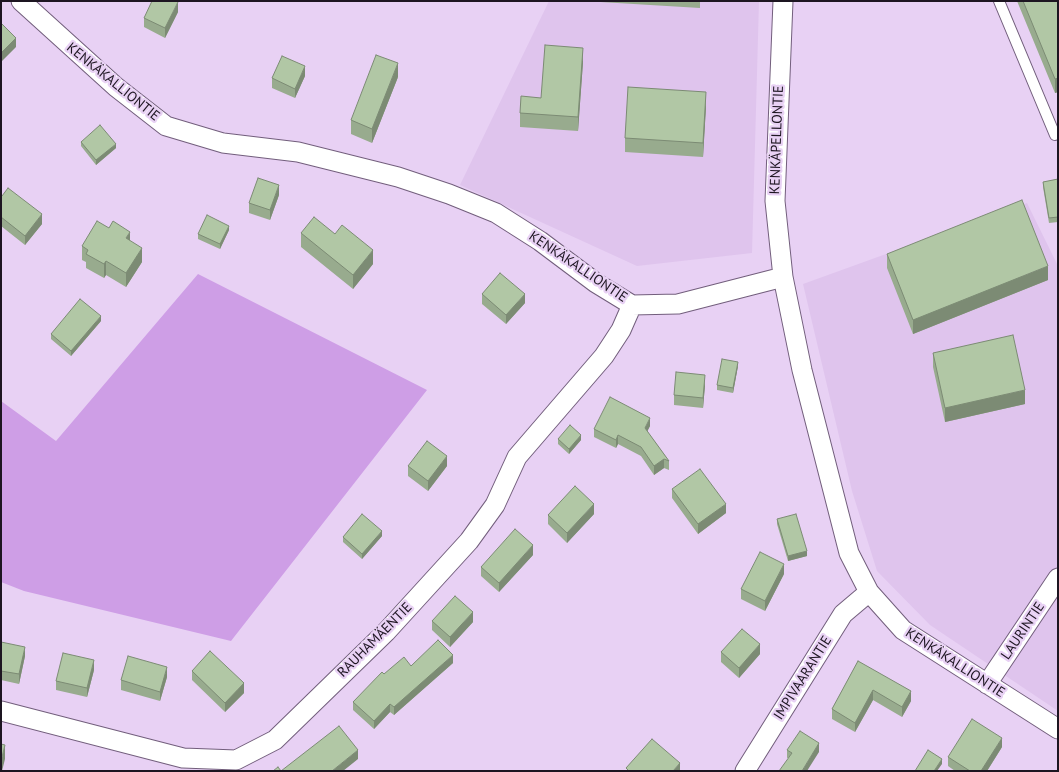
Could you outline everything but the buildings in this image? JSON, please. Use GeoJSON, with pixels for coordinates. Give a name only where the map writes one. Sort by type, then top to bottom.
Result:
{"type":"FeatureCollection","features":[{"type":"Feature","properties":{"kind":"street","name":"KENKÄKALLIONTIE"},"geometry":{"type":"LineString","coordinates":[[21,1],[116,87],[166,126],[223,143],[308,154],[398,177],[449,194],[496,213],[540,241],[596,283],[632,305],[678,304],[783,277],[802,370],[849,553],[869,592],[903,630],[1058,729]]}},
{"type":"Feature","properties":{"kind":"street","name":"KENKÄPELLONTIE"},"geometry":{"type":"LineString","coordinates":[[782,1],[775,201],[783,277]]}},
{"type":"Feature","properties":{"kind":"street","name":"RAUHAMÄENTIE"},"geometry":{"type":"LineString","coordinates":[[1,711],[184,758],[236,760],[275,740],[386,632],[469,541],[495,505],[517,457],[604,356],[622,330],[632,305]]}},
{"type":"Feature","properties":{"kind":"street","name":"LAURINTIE"},"geometry":{"type":"LineString","coordinates":[[988,684],[1058,578]]}},
{"type":"Feature","properties":{"kind":"street","name":"IMPIVAARANTIE"},"geometry":{"type":"LineString","coordinates":[[745,771],[843,614],[869,592]]}},
{"type":"Feature","properties":{"kind":"lane"},"geometry":{"type":"LineString","coordinates":[[999,1],[1055,136]]}},
{"type":"Feature","properties":{"kind":"shaded area"},"geometry":{"type":"Polygon","coordinates":[[[549,1],[759,1],[752,253],[637,266],[460,185],[549,1]]]}},
{"type":"Feature","properties":{"kind":"shaded area"},"geometry":{"type":"Polygon","coordinates":[[[1027,203],[1058,266],[1058,711],[930,625],[877,571],[852,491],[803,284],[1027,203]]]}},
{"type":"Feature","properties":{"kind":"shaded area"},"geometry":{"type":"Polygon","coordinates":[[[198,274],[427,390],[231,641],[24,591],[1,582],[1,401],[56,441],[198,274]]]}}]}
